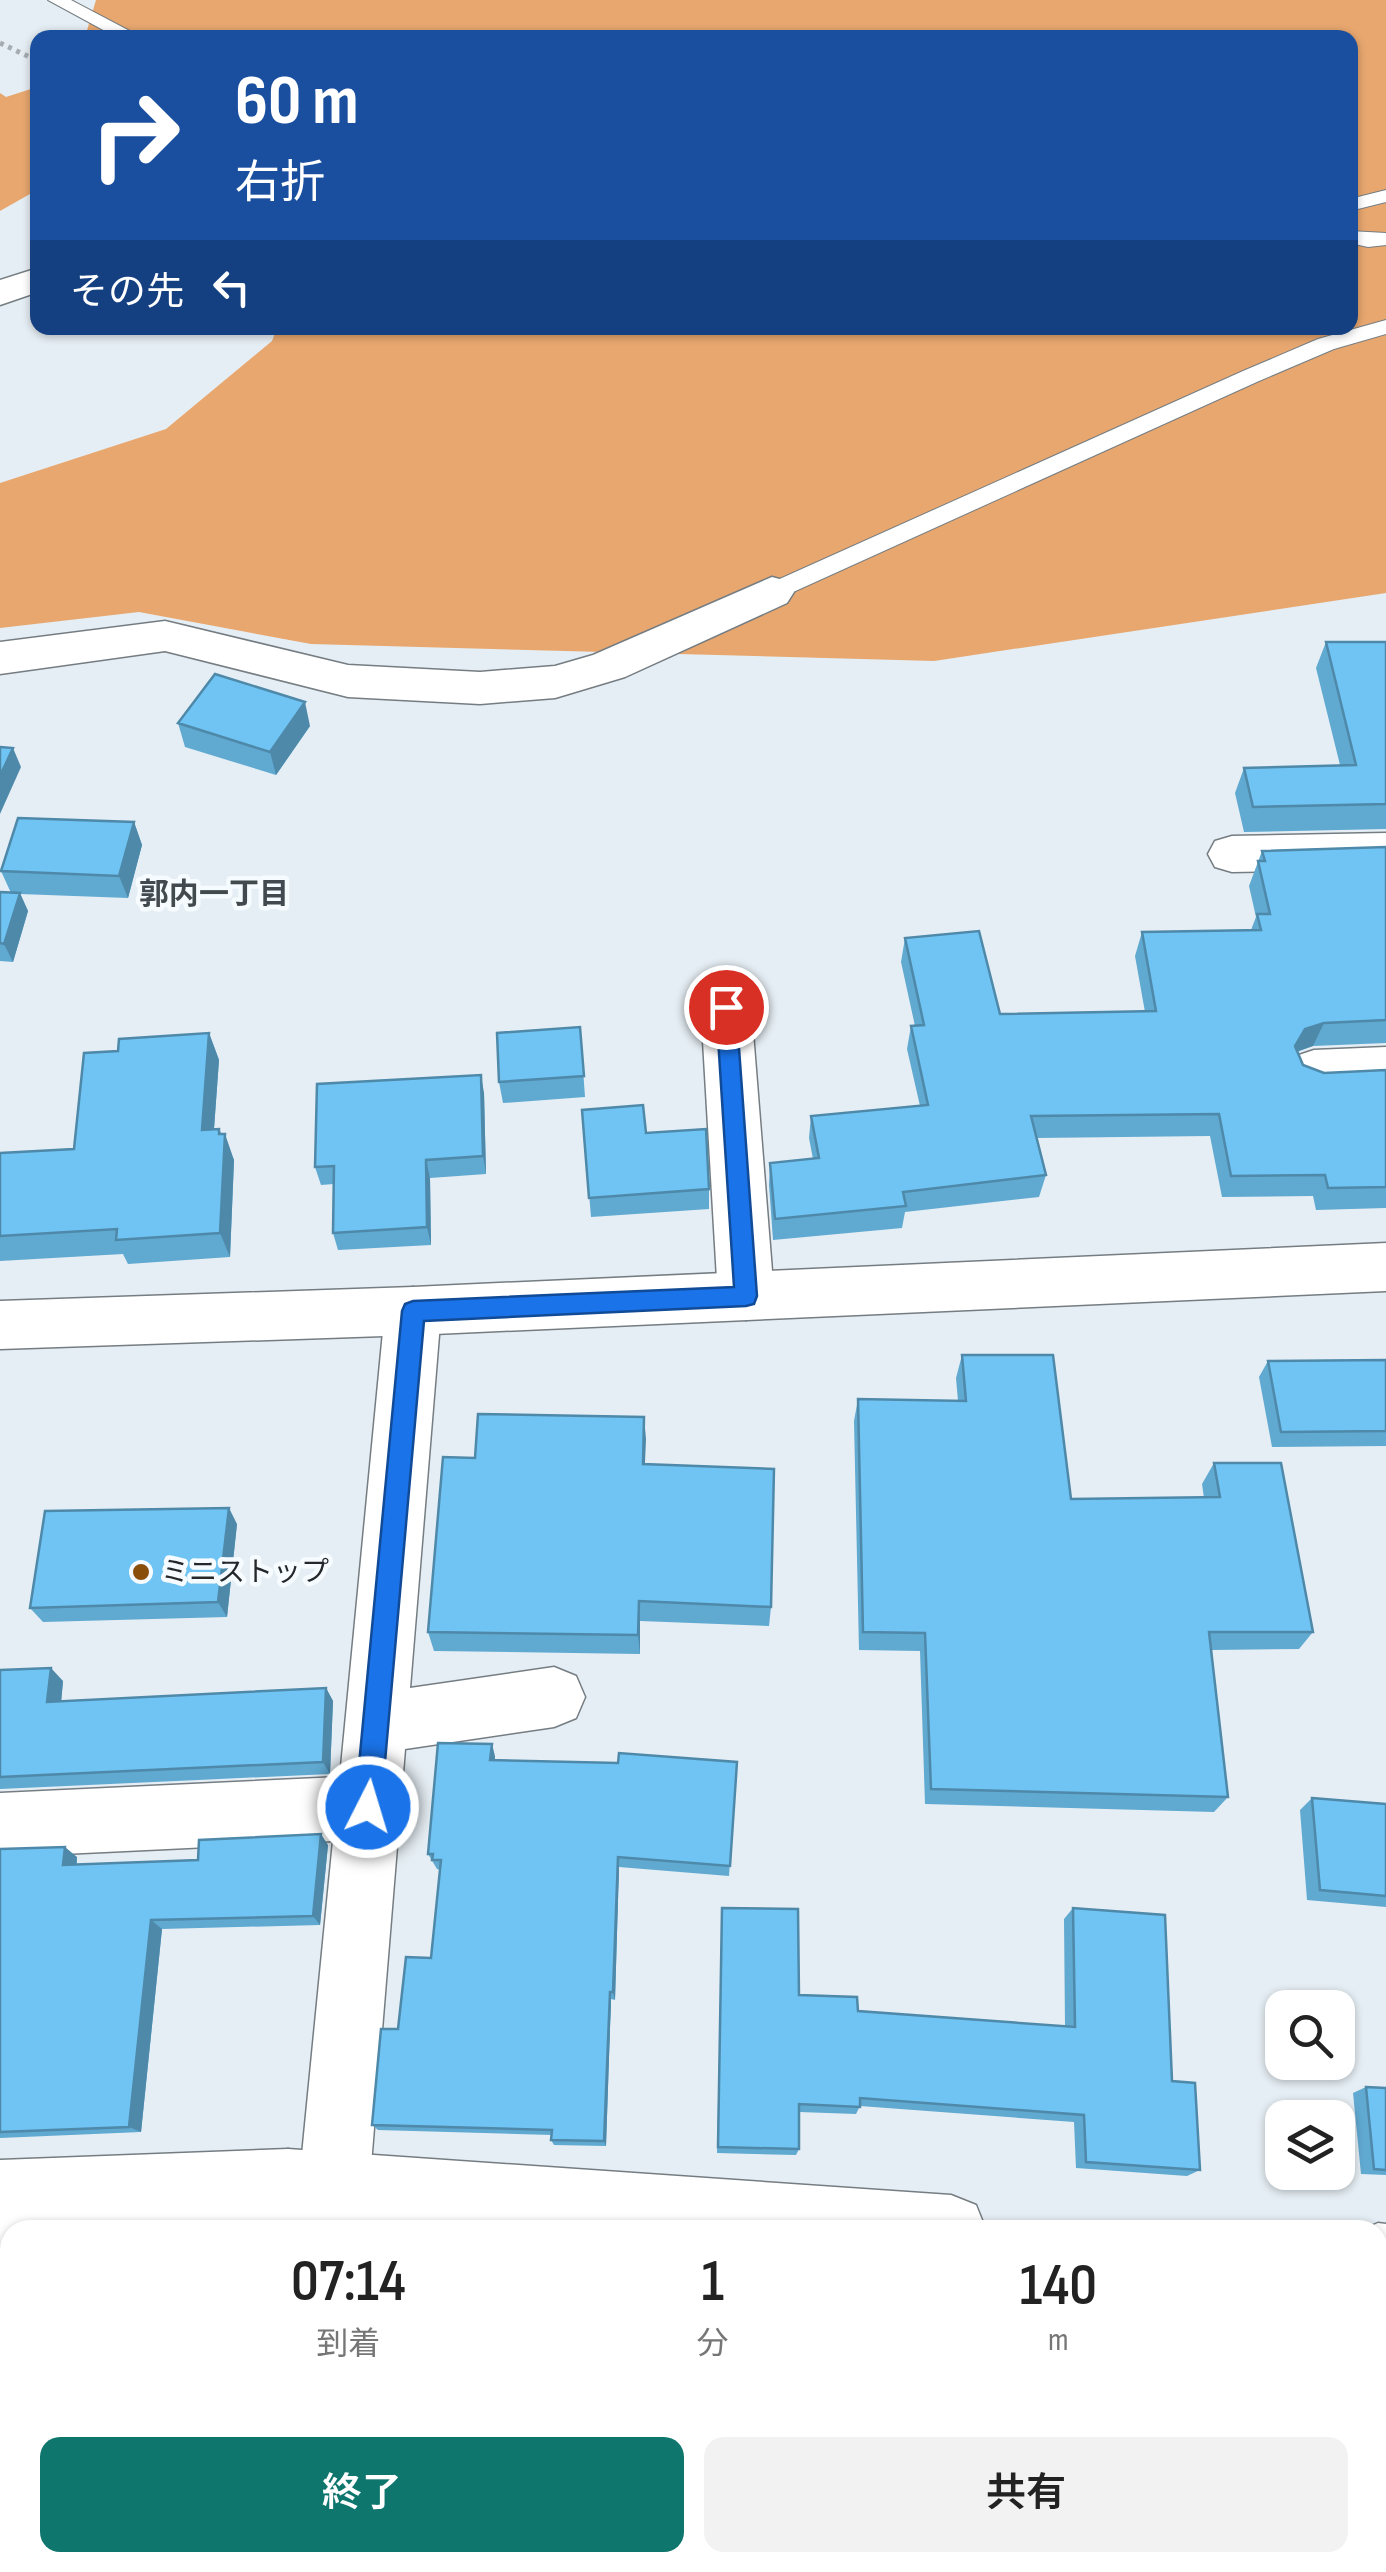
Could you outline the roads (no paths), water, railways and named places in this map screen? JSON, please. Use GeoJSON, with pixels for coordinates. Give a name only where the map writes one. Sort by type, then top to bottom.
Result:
{"type":"FeatureCollection","features":[{"type":"Feature","properties":{"kind":"street"},"geometry":{"type":"LineString","coordinates":[[0,292],[30,281]]}},
{"type":"Feature","properties":{"kind":"street"},"geometry":{"type":"LineString","coordinates":[[0,658],[165,636],[348,681],[480,688],[556,682],[608,666],[772,592]]}},
{"type":"Feature","properties":{"kind":"street"},"geometry":{"type":"LineString","coordinates":[[1232,854],[1386,851]]}},
{"type":"Feature","properties":{"kind":"street"},"geometry":{"type":"LineString","coordinates":[[726,1007],[746,1296]]}},
{"type":"Feature","properties":{"kind":"street"},"geometry":{"type":"LineString","coordinates":[[1314,1071],[1386,1068]]}},
{"type":"Feature","properties":{"kind":"street"},"geometry":{"type":"LineString","coordinates":[[0,1325],[413,1311],[1386,1267]]}},
{"type":"Feature","properties":{"kind":"street"},"geometry":{"type":"LineString","coordinates":[[301,2201],[368,1807],[413,1311]]}},
{"type":"Feature","properties":{"kind":"street"},"geometry":{"type":"LineString","coordinates":[[376,1723],[554,1697]]}},
{"type":"Feature","properties":{"kind":"street"},"geometry":{"type":"LineString","coordinates":[[0,1825],[368,1807]]}},
{"type":"Feature","properties":{"kind":"street"},"geometry":{"type":"LineString","coordinates":[[9,2212],[301,2201],[726,2220]]}},
{"type":"Feature","properties":{"kind":"lane"},"geometry":{"type":"LineString","coordinates":[[57,0],[118,30]]}},
{"type":"Feature","properties":{"kind":"lane"},"geometry":{"type":"LineString","coordinates":[[1358,202],[1386,196]]}},
{"type":"Feature","properties":{"kind":"lane"},"geometry":{"type":"LineString","coordinates":[[1358,239],[1386,239]]}},
{"type":"Feature","properties":{"kind":"lane"},"geometry":{"type":"LineString","coordinates":[[1358,335],[1386,327]]}},
{"type":"Feature","properties":{"kind":"lane"},"geometry":{"type":"LineString","coordinates":[[772,592],[1266,369],[1358,335]]}},
{"type":"Feature","properties":{"kind":"place","name":"ミニストップ"},"geometry":{"type":"Point","coordinates":[141,1572]}},
{"type":"Feature","properties":{"kind":"district","name":"郭内一丁目"},"geometry":{"type":"Point","coordinates":[214,895]}}]}
